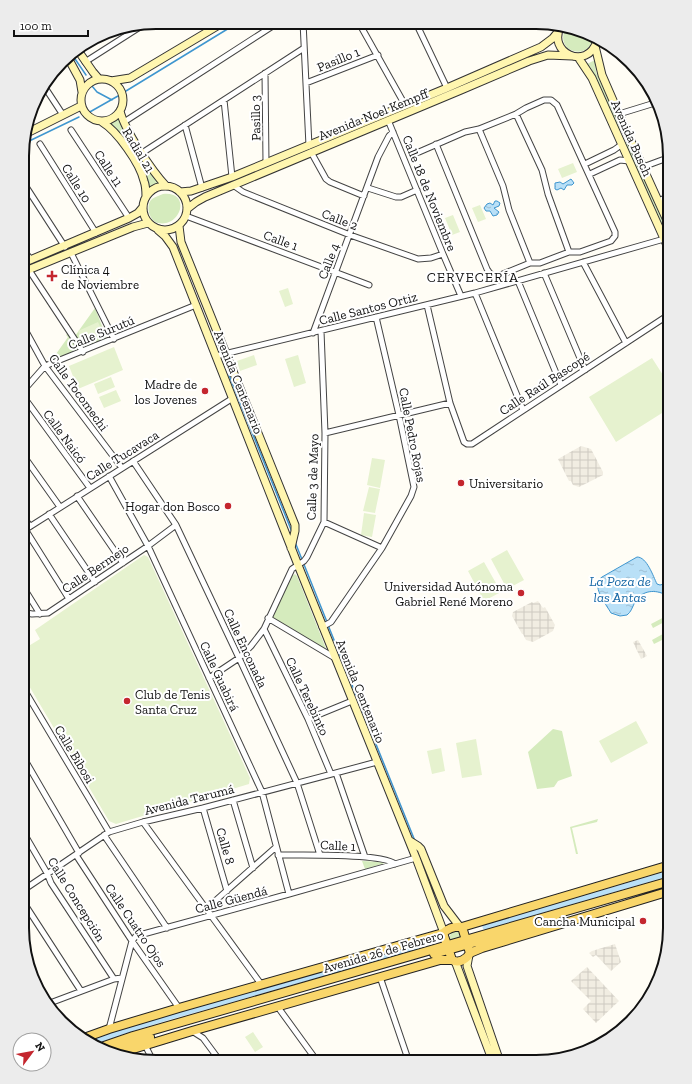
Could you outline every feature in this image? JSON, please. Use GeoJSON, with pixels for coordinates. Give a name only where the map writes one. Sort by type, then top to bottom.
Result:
{"type":"FeatureCollection","features":[{"type":"Feature","properties":{"kind":"main road"},"geometry":{"type":"LineString","coordinates":[[468,948],[461,927],[663,866]]}},
{"type":"Feature","properties":{"kind":"main road","name":"Avenida 26 de Febrero"},"geometry":{"type":"LineString","coordinates":[[125,1051],[440,960],[463,960],[468,948],[663,883]]}},
{"type":"Feature","properties":{"kind":"main road","name":"Avenida 26 de Febrero"},"geometry":{"type":"LineString","coordinates":[[468,948],[663,887]]}},
{"type":"Feature","properties":{"kind":"main road","name":"Avenida 26 de Febrero"},"geometry":{"type":"LineString","coordinates":[[107,1045],[133,1036],[447,947],[482,948],[663,893]]}},
{"type":"Feature","properties":{"kind":"main road","name":"Avenida 26 de Febrero"},"geometry":{"type":"LineString","coordinates":[[89,1036],[112,1025],[179,1008],[444,933],[451,928],[461,927]]}},
{"type":"Feature","properties":{"kind":"main road"},"geometry":{"type":"LineString","coordinates":[[444,933],[447,947],[453,960]]}},
{"type":"Feature","properties":{"kind":"main road","name":"Avenida 26 de Febrero"},"geometry":{"type":"LineString","coordinates":[[116,1048],[447,947]]}},
{"type":"Feature","properties":{"kind":"street"},"geometry":{"type":"LineString","coordinates":[[82,92],[86,86],[92,82],[99,80],[111,81],[130,78],[212,29]]}},
{"type":"Feature","properties":{"kind":"street"},"geometry":{"type":"LineString","coordinates":[[124,122],[268,29]]}},
{"type":"Feature","properties":{"kind":"street"},"geometry":{"type":"LineString","coordinates":[[303,29],[310,149],[326,179],[364,196]]}},
{"type":"Feature","properties":{"kind":"street"},"geometry":{"type":"LineString","coordinates":[[363,29],[405,105],[406,109],[404,112],[390,119]]}},
{"type":"Feature","properties":{"kind":"street"},"geometry":{"type":"LineString","coordinates":[[419,29],[447,88]]}},
{"type":"Feature","properties":{"kind":"street"},"geometry":{"type":"LineString","coordinates":[[85,62],[134,31]]}},
{"type":"Feature","properties":{"kind":"street","name":"Avenida Noel Kempff"},"geometry":{"type":"LineString","coordinates":[[310,149],[354,126],[541,47],[553,38],[558,31]]}},
{"type":"Feature","properties":{"kind":"street","name":"Avenida Busch"},"geometry":{"type":"LineString","coordinates":[[559,31],[558,42],[560,47],[567,54],[575,56],[588,71],[663,237]]}},
{"type":"Feature","properties":{"kind":"street"},"geometry":{"type":"LineString","coordinates":[[575,56],[588,54],[595,44]]}},
{"type":"Feature","properties":{"kind":"street","name":"Avenida Busch"},"geometry":{"type":"LineString","coordinates":[[596,44],[601,70],[630,141],[663,212]]}},
{"type":"Feature","properties":{"kind":"street"},"geometry":{"type":"LineString","coordinates":[[142,153],[304,48]]}},
{"type":"Feature","properties":{"kind":"street"},"geometry":{"type":"LineString","coordinates":[[80,54],[99,80]]}},
{"type":"Feature","properties":{"kind":"street","name":"Pasillo 1"},"geometry":{"type":"LineString","coordinates":[[306,83],[378,55]]}},
{"type":"Feature","properties":{"kind":"street","name":"Avenida Noel Kempff"},"geometry":{"type":"LineString","coordinates":[[180,192],[202,188],[266,163],[310,149],[390,119],[540,57],[554,55],[575,56]]}},
{"type":"Feature","properties":{"kind":"street"},"geometry":{"type":"LineString","coordinates":[[70,62],[76,73],[82,92],[81,106],[87,115],[94,120],[102,122],[113,119],[120,111],[123,100],[121,92],[116,84],[111,81]]}},
{"type":"Feature","properties":{"kind":"street","name":"Pasillo 3"},"geometry":{"type":"LineString","coordinates":[[265,73],[266,163]]}},
{"type":"Feature","properties":{"kind":"street"},"geometry":{"type":"LineString","coordinates":[[121,92],[130,78]]}},
{"type":"Feature","properties":{"kind":"street"},"geometry":{"type":"LineString","coordinates":[[47,90],[63,115]]}},
{"type":"Feature","properties":{"kind":"street"},"geometry":{"type":"LineString","coordinates":[[423,106],[424,99],[436,92]]}},
{"type":"Feature","properties":{"kind":"street"},"geometry":{"type":"LineString","coordinates":[[224,100],[232,177]]}},
{"type":"Feature","properties":{"kind":"street"},"geometry":{"type":"LineString","coordinates":[[419,152],[436,144],[465,132],[479,129],[516,114],[544,100],[551,100],[554,102],[590,174],[615,232],[615,236],[611,241],[580,252],[569,252],[540,262],[530,263],[498,276],[490,274],[436,144]]}},
{"type":"Feature","properties":{"kind":"street"},"geometry":{"type":"LineString","coordinates":[[619,114],[652,104]]}},
{"type":"Feature","properties":{"kind":"street"},"geometry":{"type":"LineString","coordinates":[[32,129],[81,106]]}},
{"type":"Feature","properties":{"kind":"street","name":"Radial 21"},"geometry":{"type":"LineString","coordinates":[[120,111],[124,122],[142,153],[154,172],[166,186]]}},
{"type":"Feature","properties":{"kind":"street"},"geometry":{"type":"LineString","coordinates":[[516,114],[542,170],[548,194],[569,252]]}},
{"type":"Feature","properties":{"kind":"street","name":"Calle 18 de Noviembre"},"geometry":{"type":"LineString","coordinates":[[390,119],[393,132],[461,296]]}},
{"type":"Feature","properties":{"kind":"street","name":"Radial 21"},"geometry":{"type":"LineString","coordinates":[[102,122],[119,136],[142,174],[146,197]]}},
{"type":"Feature","properties":{"kind":"street"},"geometry":{"type":"LineString","coordinates":[[185,125],[202,188]]}},
{"type":"Feature","properties":{"kind":"street"},"geometry":{"type":"LineString","coordinates":[[616,133],[622,134],[625,131],[625,128]]}},
{"type":"Feature","properties":{"kind":"street"},"geometry":{"type":"LineString","coordinates":[[479,129],[503,186],[509,210],[530,263]]}},
{"type":"Feature","properties":{"kind":"street","name":"Calle 11"},"geometry":{"type":"LineString","coordinates":[[71,130],[129,218]]}},
{"type":"Feature","properties":{"kind":"street","name":"Calle 4"},"geometry":{"type":"LineString","coordinates":[[313,333],[368,188],[378,157],[389,136],[393,132]]}},
{"type":"Feature","properties":{"kind":"street"},"geometry":{"type":"LineString","coordinates":[[585,164],[614,150],[624,141],[630,141]]}},
{"type":"Feature","properties":{"kind":"street","name":"Calle 10"},"geometry":{"type":"LineString","coordinates":[[40,144],[96,233]]}},
{"type":"Feature","properties":{"kind":"street"},"geometry":{"type":"LineString","coordinates":[[187,208],[205,197],[279,166],[283,161],[310,149]]}},
{"type":"Feature","properties":{"kind":"street"},"geometry":{"type":"LineString","coordinates":[[590,174],[620,160],[629,161]]}},
{"type":"Feature","properties":{"kind":"street"},"geometry":{"type":"LineString","coordinates":[[643,167],[663,160]]}},
{"type":"Feature","properties":{"kind":"street","name":"Calle 2"},"geometry":{"type":"LineString","coordinates":[[233,185],[243,192],[350,235],[418,259],[430,258],[443,254]]}},
{"type":"Feature","properties":{"kind":"street"},"geometry":{"type":"LineString","coordinates":[[166,186],[180,192],[186,202],[186,216],[178,226],[172,229],[158,230],[148,223],[143,213],[143,207],[146,197],[154,188],[166,186]]}},
{"type":"Feature","properties":{"kind":"street"},"geometry":{"type":"LineString","coordinates":[[368,188],[396,197],[401,197],[417,190]]}},
{"type":"Feature","properties":{"kind":"street"},"geometry":{"type":"LineString","coordinates":[[29,191],[65,247]]}},
{"type":"Feature","properties":{"kind":"street"},"geometry":{"type":"LineString","coordinates":[[658,201],[663,199]]}},
{"type":"Feature","properties":{"kind":"street"},"geometry":{"type":"LineString","coordinates":[[29,257],[31,260],[65,247],[129,218],[138,213],[143,207]]}},
{"type":"Feature","properties":{"kind":"street","name":"Calle 1"},"geometry":{"type":"LineString","coordinates":[[186,216],[368,285]]}},
{"type":"Feature","properties":{"kind":"street"},"geometry":{"type":"LineString","coordinates":[[29,270],[133,227],[148,223]]}},
{"type":"Feature","properties":{"kind":"street","name":"Avenida Centenario"},"geometry":{"type":"LineString","coordinates":[[178,226],[181,242],[295,525],[291,548]]}},
{"type":"Feature","properties":{"kind":"street","name":"Avenida Centenario"},"geometry":{"type":"LineString","coordinates":[[158,230],[165,236],[173,247],[291,548],[301,563],[327,624],[335,658],[377,762],[414,844],[416,858],[444,933]]}},
{"type":"Feature","properties":{"kind":"street"},"geometry":{"type":"LineString","coordinates":[[71,253],[77,246],[92,238],[96,233]]}},
{"type":"Feature","properties":{"kind":"street","name":"Calle Santos Ortiz"},"geometry":{"type":"LineString","coordinates":[[216,356],[475,293],[663,239]]}},
{"type":"Feature","properties":{"kind":"street"},"geometry":{"type":"LineString","coordinates":[[41,256],[61,252],[71,253]]}},
{"type":"Feature","properties":{"kind":"street"},"geometry":{"type":"LineString","coordinates":[[71,253],[114,339]]}},
{"type":"Feature","properties":{"kind":"street"},"geometry":{"type":"LineString","coordinates":[[583,262],[626,343]]}},
{"type":"Feature","properties":{"kind":"street"},"geometry":{"type":"LineString","coordinates":[[544,273],[585,370]]}},
{"type":"Feature","properties":{"kind":"street"},"geometry":{"type":"LineString","coordinates":[[29,275],[83,352]]}},
{"type":"Feature","properties":{"kind":"street"},"geometry":{"type":"LineString","coordinates":[[518,281],[561,385]]}},
{"type":"Feature","properties":{"kind":"street"},"geometry":{"type":"LineString","coordinates":[[475,293],[523,410]]}},
{"type":"Feature","properties":{"kind":"street","name":"Calle Surutú"},"geometry":{"type":"LineString","coordinates":[[29,384],[45,366],[83,352],[196,305]]}},
{"type":"Feature","properties":{"kind":"street"},"geometry":{"type":"LineString","coordinates":[[325,433],[450,403],[427,305]]}},
{"type":"Feature","properties":{"kind":"street","name":"Calle Pedro Rojas"},"geometry":{"type":"LineString","coordinates":[[327,624],[382,548],[411,496],[414,487],[400,415],[376,317]]}},
{"type":"Feature","properties":{"kind":"street","name":"Calle Raúl Bascopé"},"geometry":{"type":"LineString","coordinates":[[450,403],[464,442],[467,444],[472,444],[663,319]]}},
{"type":"Feature","properties":{"kind":"street","name":"Calle 3 de Mayo"},"geometry":{"type":"LineString","coordinates":[[209,678],[239,658],[251,646],[264,629],[292,569],[301,563],[324,522],[325,433],[321,331]]}},
{"type":"Feature","properties":{"kind":"street","name":"Calle Tocomechi"},"geometry":{"type":"LineString","coordinates":[[29,337],[45,366],[122,468]]}},
{"type":"Feature","properties":{"kind":"street","name":"Calle Tucavaca"},"geometry":{"type":"LineString","coordinates":[[29,527],[232,398]]}},
{"type":"Feature","properties":{"kind":"street","name":"Calle Naicó"},"geometry":{"type":"LineString","coordinates":[[29,404],[90,488]]}},
{"type":"Feature","properties":{"kind":"street","name":"Calle Enconada"},"geometry":{"type":"LineString","coordinates":[[133,461],[176,525],[298,783],[320,855]]}},
{"type":"Feature","properties":{"kind":"street"},"geometry":{"type":"LineString","coordinates":[[29,463],[60,507]]}},
{"type":"Feature","properties":{"kind":"street","name":"Calle Guabirá"},"geometry":{"type":"LineString","coordinates":[[109,476],[148,546],[262,792],[289,894]]}},
{"type":"Feature","properties":{"kind":"street"},"geometry":{"type":"LineString","coordinates":[[77,496],[123,563]]}},
{"type":"Feature","properties":{"kind":"street"},"geometry":{"type":"LineString","coordinates":[[49,514],[95,582]]}},
{"type":"Feature","properties":{"kind":"street"},"geometry":{"type":"LineString","coordinates":[[324,522],[382,548]]}},
{"type":"Feature","properties":{"kind":"street","name":"Calle Bermejo"},"geometry":{"type":"LineString","coordinates":[[29,613],[48,613],[148,546],[176,525]]}},
{"type":"Feature","properties":{"kind":"street"},"geometry":{"type":"LineString","coordinates":[[29,534],[69,599]]}},
{"type":"Feature","properties":{"kind":"street"},"geometry":{"type":"LineString","coordinates":[[29,596],[40,614]]}},
{"type":"Feature","properties":{"kind":"street"},"geometry":{"type":"LineString","coordinates":[[268,618],[335,658]]}},
{"type":"Feature","properties":{"kind":"street","name":"Calle Terebinto"},"geometry":{"type":"LineString","coordinates":[[264,629],[334,773],[365,857]]}},
{"type":"Feature","properties":{"kind":"street","name":"Calle Bibosi"},"geometry":{"type":"LineString","coordinates":[[29,698],[106,833],[167,928]]}},
{"type":"Feature","properties":{"kind":"street"},"geometry":{"type":"LineString","coordinates":[[308,719],[352,701]]}},
{"type":"Feature","properties":{"kind":"street","name":"Avenida Tarumá"},"geometry":{"type":"LineString","coordinates":[[29,886],[106,833],[143,822],[203,808],[377,762]]}},
{"type":"Feature","properties":{"kind":"street","name":"Calle Cuatro Ojos"},"geometry":{"type":"LineString","coordinates":[[29,768],[77,854],[132,941],[179,1008]]}},
{"type":"Feature","properties":{"kind":"street"},"geometry":{"type":"LineString","coordinates":[[233,800],[253,868]]}},
{"type":"Feature","properties":{"kind":"street","name":"Calle 8"},"geometry":{"type":"LineString","coordinates":[[203,808],[227,890]]}},
{"type":"Feature","properties":{"kind":"street"},"geometry":{"type":"LineString","coordinates":[[143,822],[261,984]]}},
{"type":"Feature","properties":{"kind":"street","name":"Calle Concepción"},"geometry":{"type":"LineString","coordinates":[[29,842],[47,873],[51,883],[114,979]]}},
{"type":"Feature","properties":{"kind":"street","name":"Avenida Centenario"},"geometry":{"type":"LineString","coordinates":[[414,844],[423,853],[444,906],[461,927]]}},
{"type":"Feature","properties":{"kind":"street"},"geometry":{"type":"LineString","coordinates":[[206,909],[276,847]]}},
{"type":"Feature","properties":{"kind":"street","name":"Calle 1"},"geometry":{"type":"LineString","coordinates":[[278,856],[320,855],[365,857],[388,859],[395,864]]}},
{"type":"Feature","properties":{"kind":"street","name":"Calle Güendá"},"geometry":{"type":"LineString","coordinates":[[132,941],[136,936],[416,858]]}},
{"type":"Feature","properties":{"kind":"street"},"geometry":{"type":"LineString","coordinates":[[29,911],[81,991]]}},
{"type":"Feature","properties":{"kind":"street"},"geometry":{"type":"LineString","coordinates":[[112,1025],[132,941]]}},
{"type":"Feature","properties":{"kind":"street"},"geometry":{"type":"LineString","coordinates":[[468,948],[467,966],[493,1055]]}},
{"type":"Feature","properties":{"kind":"street"},"geometry":{"type":"LineString","coordinates":[[453,960],[493,1055]]}},
{"type":"Feature","properties":{"kind":"street"},"geometry":{"type":"LineString","coordinates":[[380,977],[407,1055]]}},
{"type":"Feature","properties":{"kind":"street"},"geometry":{"type":"LineString","coordinates":[[52,1001],[114,979],[122,978]]}},
{"type":"Feature","properties":{"kind":"street"},"geometry":{"type":"LineString","coordinates":[[465,988],[473,985]]}},
{"type":"Feature","properties":{"kind":"street"},"geometry":{"type":"LineString","coordinates":[[278,1006],[313,1055]]}},
{"type":"Feature","properties":{"kind":"street"},"geometry":{"type":"LineString","coordinates":[[192,1031],[203,1038],[216,1055]]}},
{"type":"Feature","properties":{"kind":"street"},"geometry":{"type":"LineString","coordinates":[[145,1045],[150,1055]]}},
{"type":"Feature","properties":{"kind":"green space"},"geometry":{"type":"Polygon","coordinates":[[[565,32],[569,33],[591,42],[589,47],[583,51],[579,52],[571,50],[567,48],[564,43],[565,32]]]}},
{"type":"Feature","properties":{"kind":"green space"},"geometry":{"type":"Polygon","coordinates":[[[595,60],[596,72],[621,128],[619,131],[591,68],[587,64],[595,60]]]}},
{"type":"Feature","properties":{"kind":"green space"},"geometry":{"type":"Polygon","coordinates":[[[119,117],[159,183],[149,187],[141,162],[122,135],[110,123],[119,117]]]}},
{"type":"Feature","properties":{"kind":"green space"},"geometry":{"type":"Polygon","coordinates":[[[627,142],[663,220],[663,230],[624,144],[627,142]]]}},
{"type":"Feature","properties":{"kind":"green space"},"geometry":{"type":"Polygon","coordinates":[[[573,163],[577,172],[562,178],[558,169],[573,163]]]}},
{"type":"Feature","properties":{"kind":"green space"},"geometry":{"type":"Polygon","coordinates":[[[163,194],[172,195],[178,198],[180,209],[173,220],[166,223],[158,223],[152,219],[148,209],[152,199],[163,194]]]}},
{"type":"Feature","properties":{"kind":"green space"},"geometry":{"type":"Polygon","coordinates":[[[480,205],[486,219],[478,222],[472,208],[480,205]]]}},
{"type":"Feature","properties":{"kind":"green space"},"geometry":{"type":"Polygon","coordinates":[[[453,215],[460,232],[452,235],[445,218],[453,215]]]}},
{"type":"Feature","properties":{"kind":"green space"},"geometry":{"type":"Polygon","coordinates":[[[288,288],[293,304],[285,307],[279,291],[288,288]]]}},
{"type":"Feature","properties":{"kind":"green space"},"geometry":{"type":"Polygon","coordinates":[[[95,308],[106,336],[105,339],[91,346],[85,347],[75,336],[95,308]]]}},
{"type":"Feature","properties":{"kind":"green space"},"geometry":{"type":"Polygon","coordinates":[[[98,322],[103,333],[83,342],[78,331],[98,322]]]}},
{"type":"Feature","properties":{"kind":"green space"},"geometry":{"type":"Polygon","coordinates":[[[68,333],[78,350],[51,361],[68,337],[66,335],[68,333]]]}},
{"type":"Feature","properties":{"kind":"green space"},"geometry":{"type":"Polygon","coordinates":[[[114,347],[123,370],[78,389],[69,366],[114,347]]]}},
{"type":"Feature","properties":{"kind":"green space"},"geometry":{"type":"Polygon","coordinates":[[[254,355],[257,365],[240,371],[237,361],[254,355]]]}},
{"type":"Feature","properties":{"kind":"green space"},"geometry":{"type":"Polygon","coordinates":[[[298,355],[306,383],[294,387],[285,359],[298,355]]]}},
{"type":"Feature","properties":{"kind":"green space"},"geometry":{"type":"Polygon","coordinates":[[[652,358],[663,375],[663,412],[616,442],[589,397],[652,358]]]}},
{"type":"Feature","properties":{"kind":"green space"},"geometry":{"type":"Polygon","coordinates":[[[111,377],[115,387],[98,394],[94,384],[111,377]]]}},
{"type":"Feature","properties":{"kind":"green space"},"geometry":{"type":"Polygon","coordinates":[[[116,390],[121,401],[104,408],[99,397],[116,390]]]}},
{"type":"Feature","properties":{"kind":"green space"},"geometry":{"type":"Polygon","coordinates":[[[372,458],[385,460],[380,488],[367,485],[372,458]]]}},
{"type":"Feature","properties":{"kind":"green space"},"geometry":{"type":"Polygon","coordinates":[[[369,487],[380,489],[375,513],[363,511],[369,487]]]}},
{"type":"Feature","properties":{"kind":"green space"},"geometry":{"type":"Polygon","coordinates":[[[364,513],[376,515],[372,537],[361,535],[364,513]]]}},
{"type":"Feature","properties":{"kind":"green space"},"geometry":{"type":"Polygon","coordinates":[[[507,550],[524,580],[507,589],[491,559],[507,550]]]}},
{"type":"Feature","properties":{"kind":"green space","name":"Club de Tenis Santa Cruz"},"geometry":{"type":"Polygon","coordinates":[[[144,555],[148,557],[250,778],[249,784],[116,824],[109,821],[29,686],[29,646],[40,639],[35,630],[144,555]]]}},
{"type":"Feature","properties":{"kind":"green space"},"geometry":{"type":"Polygon","coordinates":[[[484,562],[501,592],[484,601],[468,571],[484,562]]]}},
{"type":"Feature","properties":{"kind":"green space"},"geometry":{"type":"Polygon","coordinates":[[[295,574],[327,651],[273,618],[273,614],[292,576],[295,574]]]}},
{"type":"Feature","properties":{"kind":"green space"},"geometry":{"type":"Polygon","coordinates":[[[663,618],[663,623],[653,628],[651,624],[663,618]]]}},
{"type":"Feature","properties":{"kind":"green space"},"geometry":{"type":"Polygon","coordinates":[[[663,634],[663,640],[654,644],[652,640],[663,634]]]}},
{"type":"Feature","properties":{"kind":"green space"},"geometry":{"type":"Polygon","coordinates":[[[636,721],[648,743],[611,763],[599,741],[636,721]]]}},
{"type":"Feature","properties":{"kind":"green space"},"geometry":{"type":"Polygon","coordinates":[[[553,729],[562,731],[572,776],[558,781],[554,787],[537,789],[528,752],[553,729]]]}},
{"type":"Feature","properties":{"kind":"green space"},"geometry":{"type":"Polygon","coordinates":[[[476,739],[482,775],[462,778],[456,743],[476,739]]]}},
{"type":"Feature","properties":{"kind":"green space"},"geometry":{"type":"Polygon","coordinates":[[[441,748],[445,771],[432,774],[427,751],[441,748]]]}},
{"type":"Feature","properties":{"kind":"green space"},"geometry":{"type":"Polygon","coordinates":[[[598,819],[597,822],[572,828],[578,854],[576,854],[570,827],[598,819]]]}},
{"type":"Feature","properties":{"kind":"green space"},"geometry":{"type":"Polygon","coordinates":[[[362,861],[385,862],[385,863],[365,869],[362,861]]]}},
{"type":"Feature","properties":{"kind":"green space"},"geometry":{"type":"Polygon","coordinates":[[[458,931],[462,938],[450,941],[449,938],[451,933],[458,931]]]}},
{"type":"Feature","properties":{"kind":"green space"},"geometry":{"type":"Polygon","coordinates":[[[253,1032],[263,1047],[255,1052],[245,1037],[253,1032]]]}},
{"type":"Feature","properties":{"kind":"shaded area"},"geometry":{"type":"Polygon","coordinates":[[[581,446],[591,449],[603,472],[603,475],[579,487],[573,485],[571,481],[569,481],[558,459],[581,446]]]}},
{"type":"Feature","properties":{"kind":"shaded area"},"geometry":{"type":"Polygon","coordinates":[[[538,601],[543,608],[545,607],[555,625],[553,631],[533,642],[526,640],[512,616],[513,612],[532,602],[538,601]]]}},
{"type":"Feature","properties":{"kind":"shaded area"},"geometry":{"type":"Polygon","coordinates":[[[638,640],[647,656],[641,659],[633,642],[638,640]]]}},
{"type":"Feature","properties":{"kind":"shaded area"},"geometry":{"type":"Polygon","coordinates":[[[615,944],[621,962],[611,971],[596,955],[593,957],[589,953],[592,951],[615,944]]]}},
{"type":"Feature","properties":{"kind":"shaded area"},"geometry":{"type":"Polygon","coordinates":[[[587,967],[619,1001],[596,1023],[583,1009],[591,1001],[571,981],[587,967]]]}},
{"type":"Feature","properties":{"kind":"water"},"geometry":{"type":"Polygon","coordinates":[[[571,179],[574,183],[572,185],[567,185],[564,190],[561,188],[557,190],[555,189],[555,183],[560,182],[563,184],[571,179]]]}},
{"type":"Feature","properties":{"kind":"water"},"geometry":{"type":"Polygon","coordinates":[[[495,201],[500,203],[499,206],[494,208],[499,212],[497,215],[493,216],[490,211],[486,211],[484,208],[490,203],[493,205],[495,201]]]}},
{"type":"Feature","properties":{"kind":"water","name":"La Poza de las Antas"},"geometry":{"type":"Polygon","coordinates":[[[637,557],[641,558],[647,563],[657,584],[663,584],[663,594],[660,592],[647,592],[643,594],[627,615],[620,616],[611,613],[600,595],[598,585],[599,580],[637,557]]]}},
{"type":"Feature","properties":{"kind":"waterway"},"geometry":{"type":"LineString","coordinates":[[126,91],[228,29]]}},
{"type":"Feature","properties":{"kind":"waterway"},"geometry":{"type":"LineString","coordinates":[[74,58],[86,75]]}},
{"type":"Feature","properties":{"kind":"waterway"},"geometry":{"type":"LineString","coordinates":[[92,86],[97,92],[112,100]]}},
{"type":"Feature","properties":{"kind":"waterway"},"geometry":{"type":"LineString","coordinates":[[88,113],[118,96]]}},
{"type":"Feature","properties":{"kind":"waterway"},"geometry":{"type":"LineString","coordinates":[[30,141],[79,117]]}},
{"type":"Feature","properties":{"kind":"waterway"},"geometry":{"type":"LineString","coordinates":[[229,375],[292,532]]}},
{"type":"Feature","properties":{"kind":"waterway"},"geometry":{"type":"LineString","coordinates":[[295,542],[327,622]]}},
{"type":"Feature","properties":{"kind":"waterway"},"geometry":{"type":"LineString","coordinates":[[328,625],[415,841]]}},
{"type":"Feature","properties":{"kind":"waterway"},"geometry":{"type":"LineString","coordinates":[[485,927],[663,875]]}},
{"type":"Feature","properties":{"kind":"waterway"},"geometry":{"type":"LineString","coordinates":[[98,1041],[175,1016],[320,974],[417,948]]}},
{"type":"Feature","properties":{"kind":"place","name":"Clínica 4 de Noviembre"},"geometry":{"type":"Point","coordinates":[52,276]}},
{"type":"Feature","properties":{"kind":"place","name":"Madre de los Jovenes"},"geometry":{"type":"Point","coordinates":[205,391]}},
{"type":"Feature","properties":{"kind":"place","name":"Universitario"},"geometry":{"type":"Point","coordinates":[461,483]}},
{"type":"Feature","properties":{"kind":"place","name":"Hogar don Bosco"},"geometry":{"type":"Point","coordinates":[228,506]}},
{"type":"Feature","properties":{"kind":"place","name":"Universidad Autónoma Gabriel René Moreno"},"geometry":{"type":"Point","coordinates":[521,593]}},
{"type":"Feature","properties":{"kind":"place","name":"Club de Tenis Santa Cruz"},"geometry":{"type":"Point","coordinates":[127,701]}},
{"type":"Feature","properties":{"kind":"place","name":"Cancha Municipal"},"geometry":{"type":"Point","coordinates":[643,921]}},
{"type":"Feature","properties":{"kind":"district","name":"CERVECERÍA"},"geometry":{"type":"Point","coordinates":[473,277]}}]}
